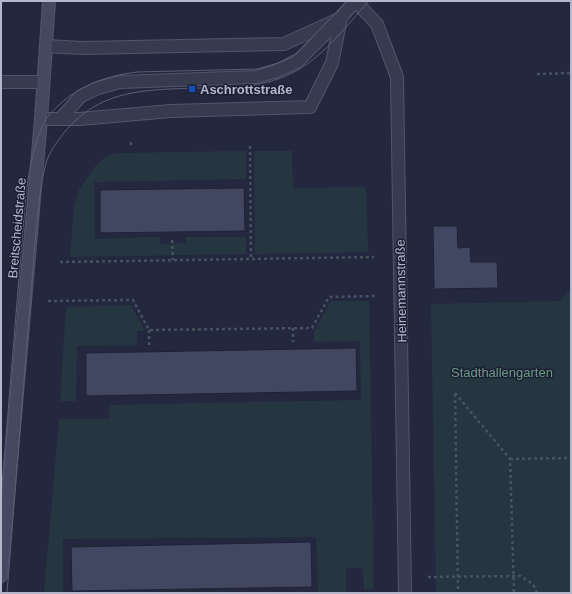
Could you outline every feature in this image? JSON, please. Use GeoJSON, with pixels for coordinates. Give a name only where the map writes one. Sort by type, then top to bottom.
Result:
{"type":"FeatureCollection","features":[{"type":"Feature","properties":{"kind":"main road","name":"Breitscheidstraße"},"geometry":{"type":"LineString","coordinates":[[1,576],[41,119],[49,1]]}},
{"type":"Feature","properties":{"kind":"street"},"geometry":{"type":"LineString","coordinates":[[60,119],[81,96],[98,88],[120,82],[256,77],[274,72],[297,62],[341,18],[355,1]]}},
{"type":"Feature","properties":{"kind":"street","name":"Heinemannstraße"},"geometry":{"type":"LineString","coordinates":[[355,1],[378,24],[397,77],[405,593]]}},
{"type":"Feature","properties":{"kind":"street"},"geometry":{"type":"LineString","coordinates":[[46,46],[83,48],[284,44],[341,18]]}},
{"type":"Feature","properties":{"kind":"street"},"geometry":{"type":"LineString","coordinates":[[41,119],[79,119],[170,111],[310,107],[332,63],[341,18]]}},
{"type":"Feature","properties":{"kind":"street"},"geometry":{"type":"LineString","coordinates":[[1,82],[43,82]]}},
{"type":"Feature","properties":{"kind":"path"},"geometry":{"type":"LineString","coordinates":[[537,74],[571,73]]}},
{"type":"Feature","properties":{"kind":"path"},"geometry":{"type":"LineString","coordinates":[[131,142],[131,148]]}},
{"type":"Feature","properties":{"kind":"path"},"geometry":{"type":"LineString","coordinates":[[250,146],[251,258]]}},
{"type":"Feature","properties":{"kind":"path"},"geometry":{"type":"LineString","coordinates":[[172,240],[173,260]]}},
{"type":"Feature","properties":{"kind":"path"},"geometry":{"type":"LineString","coordinates":[[60,262],[374,257]]}},
{"type":"Feature","properties":{"kind":"path"},"geometry":{"type":"LineString","coordinates":[[149,330],[312,328],[329,297],[375,296]]}},
{"type":"Feature","properties":{"kind":"path"},"geometry":{"type":"LineString","coordinates":[[57,301],[133,300],[149,330],[149,345]]}},
{"type":"Feature","properties":{"kind":"path"},"geometry":{"type":"LineString","coordinates":[[293,328],[293,342]]}},
{"type":"Feature","properties":{"kind":"path"},"geometry":{"type":"LineString","coordinates":[[458,593],[455,393],[510,459],[514,593]]}},
{"type":"Feature","properties":{"kind":"path"},"geometry":{"type":"LineString","coordinates":[[510,459],[571,458]]}},
{"type":"Feature","properties":{"kind":"path"},"geometry":{"type":"LineString","coordinates":[[428,576],[514,575],[520,576],[533,584],[537,593]]}},
{"type":"Feature","properties":{"kind":"green space"},"geometry":{"type":"Polygon","coordinates":[[[246,151],[246,179],[94,182],[95,239],[159,237],[160,244],[186,243],[186,237],[246,237],[246,254],[70,257],[74,206],[79,190],[96,165],[107,156],[120,153],[246,151]]]}},
{"type":"Feature","properties":{"kind":"green space"},"geometry":{"type":"Polygon","coordinates":[[[254,151],[292,151],[293,188],[366,187],[368,252],[255,254],[254,151]]]}},
{"type":"Feature","properties":{"kind":"green space","name":"Stadthallengarten"},"geometry":{"type":"Polygon","coordinates":[[[571,289],[571,593],[436,593],[431,304],[559,301],[571,289]]]}},
{"type":"Feature","properties":{"kind":"green space"},"geometry":{"type":"Polygon","coordinates":[[[331,301],[369,301],[374,589],[364,589],[363,568],[346,568],[346,593],[318,593],[316,537],[63,539],[63,593],[44,593],[59,419],[109,419],[109,405],[361,400],[360,341],[314,342],[314,331],[331,301]]]}},
{"type":"Feature","properties":{"kind":"green space"},"geometry":{"type":"Polygon","coordinates":[[[131,305],[145,331],[137,331],[137,345],[77,346],[76,401],[60,401],[66,307],[131,305]]]}},
{"type":"Feature","properties":{"kind":"building"},"geometry":{"type":"Polygon","coordinates":[[[244,188],[245,231],[100,233],[100,190],[244,188]]]}},
{"type":"Feature","properties":{"kind":"building"},"geometry":{"type":"Polygon","coordinates":[[[433,226],[457,226],[458,248],[470,247],[471,262],[497,262],[498,288],[434,289],[433,226]]]}},
{"type":"Feature","properties":{"kind":"building"},"geometry":{"type":"Polygon","coordinates":[[[356,348],[357,391],[86,396],[86,353],[356,348]]]}},
{"type":"Feature","properties":{"kind":"building"},"geometry":{"type":"Polygon","coordinates":[[[311,542],[312,587],[72,591],[71,547],[311,542]]]}},
{"type":"Feature","properties":{"kind":"tram line"},"geometry":{"type":"LineString","coordinates":[[1,498],[26,192],[35,146],[47,117],[65,99],[74,93],[84,87],[115,76],[137,72],[257,69],[278,63],[297,53],[347,1]]}},
{"type":"Feature","properties":{"kind":"tram line"},"geometry":{"type":"LineString","coordinates":[[7,593],[40,191],[47,160],[53,148],[67,129],[81,116],[96,106],[128,94],[162,89],[221,88],[256,85],[279,79],[290,74],[301,68],[323,51],[369,1]]}},
{"type":"Feature","properties":{"kind":"place","name":"Aschrottstraße"},"geometry":{"type":"Point","coordinates":[192,89]}}]}
